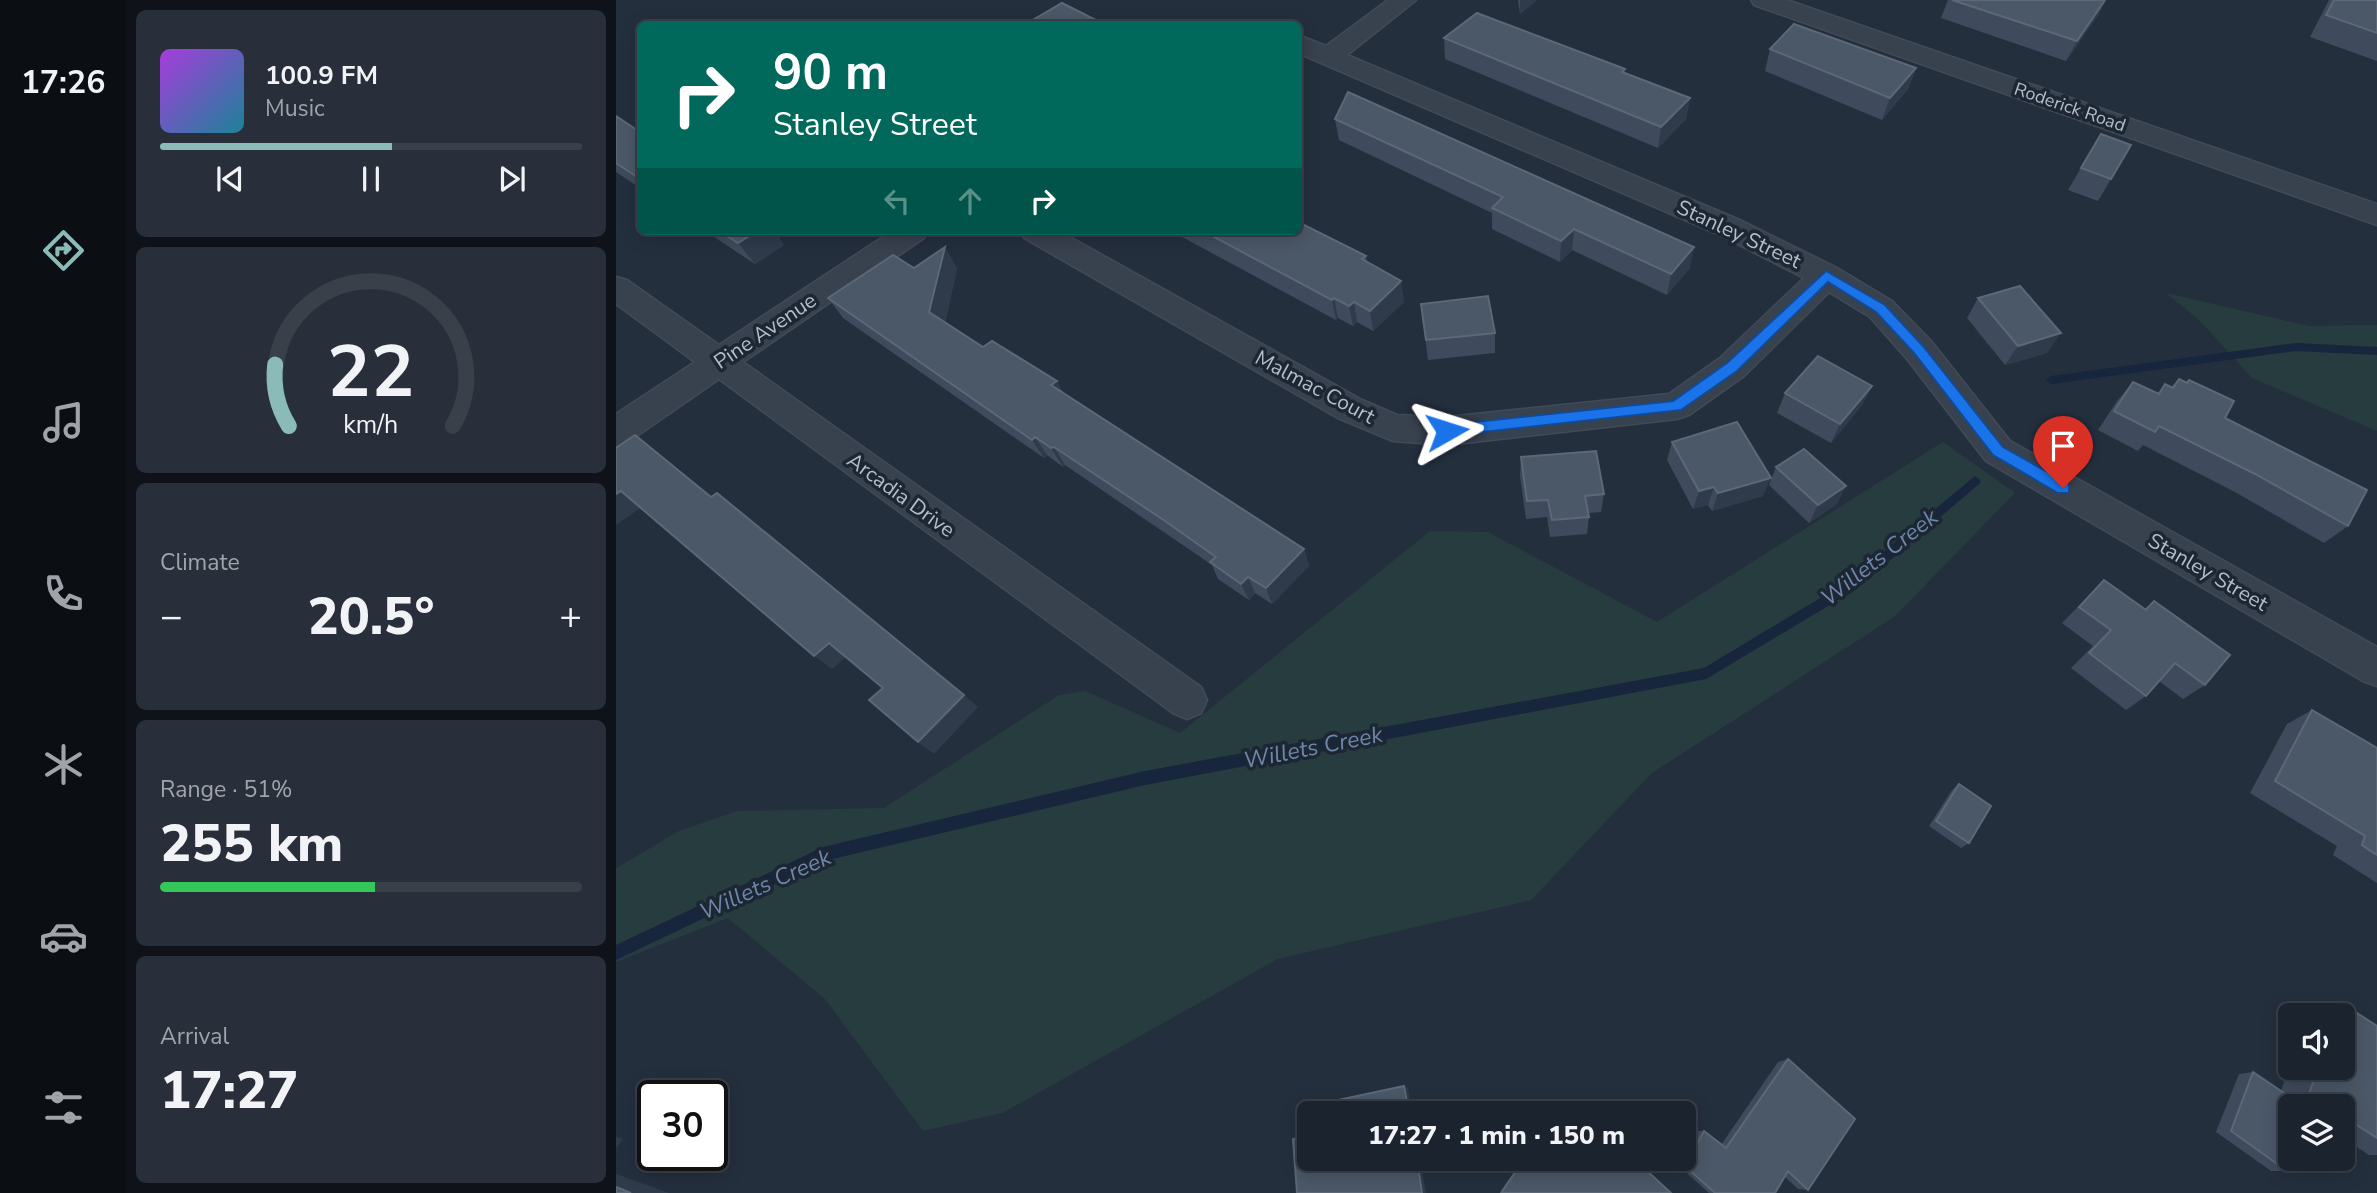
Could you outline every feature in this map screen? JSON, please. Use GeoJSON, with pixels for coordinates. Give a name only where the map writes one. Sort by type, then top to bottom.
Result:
{"type":"FeatureCollection","features":[{"type":"Feature","properties":{"kind":"street"},"geometry":{"type":"LineString","coordinates":[[1302,45],[1329,56],[1404,0]]}},
{"type":"Feature","properties":{"kind":"street","name":"Roderick Road"},"geometry":{"type":"LineString","coordinates":[[1763,0],[2377,215]]}},
{"type":"Feature","properties":{"kind":"street","name":"Stanley Street"},"geometry":{"type":"LineString","coordinates":[[1329,56],[1731,228],[1826,276],[1881,309],[1919,350],[1998,451],[2377,668]]}},
{"type":"Feature","properties":{"kind":"street","name":"Pine Avenue"},"geometry":{"type":"LineString","coordinates":[[616,432],[907,235]]}},
{"type":"Feature","properties":{"kind":"street","name":"Malmac Court"},"geometry":{"type":"LineString","coordinates":[[1042,235],[1350,408],[1393,428],[1447,431],[1676,406],[1732,367],[1826,276]]}},
{"type":"Feature","properties":{"kind":"street","name":"Arcadia Drive"},"geometry":{"type":"LineString","coordinates":[[616,288],[1187,700]]}},
{"type":"Feature","properties":{"kind":"green space"},"geometry":{"type":"Polygon","coordinates":[[[2166,293],[2309,326],[2377,325],[2377,431],[2252,378],[2199,320],[2166,293]]]}},
{"type":"Feature","properties":{"kind":"green space"},"geometry":{"type":"Polygon","coordinates":[[[1943,442],[2015,493],[1894,617],[1652,773],[1531,900],[1278,959],[1002,1113],[923,1131],[825,999],[728,918],[616,962],[616,868],[679,831],[737,811],[884,808],[1059,695],[1085,691],[1180,733],[1430,531],[1488,532],[1657,622],[1943,442]]]}},
{"type":"Feature","properties":{"kind":"building"},"geometry":{"type":"Polygon","coordinates":[[[1952,0],[2105,0],[2077,41],[1952,0]]]}},
{"type":"Feature","properties":{"kind":"building"},"geometry":{"type":"Polygon","coordinates":[[[2334,0],[2377,0],[2377,33],[2326,15],[2334,0]]]}},
{"type":"Feature","properties":{"kind":"building"},"geometry":{"type":"Polygon","coordinates":[[[1062,3],[1096,20],[1094,21],[1031,21],[1062,3]]]}},
{"type":"Feature","properties":{"kind":"building"},"geometry":{"type":"Polygon","coordinates":[[[1477,13],[1625,69],[1622,72],[1690,98],[1661,127],[1444,38],[1477,13]]]}},
{"type":"Feature","properties":{"kind":"building"},"geometry":{"type":"Polygon","coordinates":[[[1794,24],[1916,68],[1890,98],[1770,49],[1794,24]]]}},
{"type":"Feature","properties":{"kind":"building"},"geometry":{"type":"Polygon","coordinates":[[[1348,92],[1694,247],[1671,274],[1574,229],[1561,241],[1492,208],[1503,197],[1335,119],[1348,92]]]}},
{"type":"Feature","properties":{"kind":"building"},"geometry":{"type":"Polygon","coordinates":[[[616,116],[637,130],[637,177],[616,163],[616,116]]]}},
{"type":"Feature","properties":{"kind":"building"},"geometry":{"type":"Polygon","coordinates":[[[2101,134],[2131,145],[2111,179],[2081,168],[2101,134]]]}},
{"type":"Feature","properties":{"kind":"building"},"geometry":{"type":"Polygon","coordinates":[[[1302,224],[1366,256],[1362,259],[1401,281],[1370,311],[1354,302],[1349,306],[1334,298],[1332,300],[1210,235],[1302,235],[1302,224]]]}},
{"type":"Feature","properties":{"kind":"building"},"geometry":{"type":"Polygon","coordinates":[[[725,235],[751,235],[738,243],[725,235]]]}},
{"type":"Feature","properties":{"kind":"building"},"geometry":{"type":"Polygon","coordinates":[[[945,247],[929,312],[983,347],[992,341],[1057,381],[1051,385],[1304,549],[1266,588],[1248,577],[1241,584],[1210,562],[1216,557],[1165,521],[1054,447],[1051,448],[1035,437],[1032,440],[828,298],[893,255],[914,268],[945,247]]]}},
{"type":"Feature","properties":{"kind":"building"},"geometry":{"type":"Polygon","coordinates":[[[2020,286],[2061,333],[2018,346],[1978,298],[2020,286]]]}},
{"type":"Feature","properties":{"kind":"building"},"geometry":{"type":"Polygon","coordinates":[[[1488,296],[1495,333],[1426,340],[1421,304],[1488,296]]]}},
{"type":"Feature","properties":{"kind":"building"},"geometry":{"type":"Polygon","coordinates":[[[1818,356],[1872,386],[1840,424],[1785,393],[1818,356]]]}},
{"type":"Feature","properties":{"kind":"building"},"geometry":{"type":"Polygon","coordinates":[[[2179,379],[2187,383],[2189,380],[2234,401],[2225,418],[2367,490],[2348,526],[2255,474],[2159,426],[2155,432],[2114,411],[2133,382],[2159,394],[2165,384],[2173,388],[2179,379]]]}},
{"type":"Feature","properties":{"kind":"building"},"geometry":{"type":"Polygon","coordinates":[[[1737,422],[1771,478],[1718,493],[1714,487],[1699,491],[1672,442],[1737,422]]]}},
{"type":"Feature","properties":{"kind":"building"},"geometry":{"type":"Polygon","coordinates":[[[635,435],[711,497],[717,493],[964,695],[918,742],[869,700],[883,688],[829,643],[814,656],[621,491],[616,494],[616,448],[635,435]]]}},
{"type":"Feature","properties":{"kind":"building"},"geometry":{"type":"Polygon","coordinates":[[[1804,449],[1846,486],[1818,505],[1776,467],[1804,449]]]}},
{"type":"Feature","properties":{"kind":"building"},"geometry":{"type":"Polygon","coordinates":[[[1596,451],[1604,494],[1585,496],[1589,517],[1552,520],[1548,500],[1527,501],[1521,457],[1596,451]]]}},
{"type":"Feature","properties":{"kind":"building"},"geometry":{"type":"Polygon","coordinates":[[[2104,580],[2146,610],[2154,601],[2230,655],[2205,685],[2175,663],[2146,696],[2089,653],[2111,630],[2079,607],[2104,580]]]}},
{"type":"Feature","properties":{"kind":"building"},"geometry":{"type":"Polygon","coordinates":[[[2312,710],[2377,748],[2377,855],[2362,845],[2365,836],[2275,781],[2312,710]]]}},
{"type":"Feature","properties":{"kind":"building"},"geometry":{"type":"Polygon","coordinates":[[[1959,784],[1991,806],[1969,843],[1936,821],[1959,784]]]}},
{"type":"Feature","properties":{"kind":"building"},"geometry":{"type":"Polygon","coordinates":[[[2355,1012],[2377,1026],[2377,1138],[2355,1124],[2355,1094],[2309,1094],[2314,1080],[2355,1080],[2355,1012]]]}},
{"type":"Feature","properties":{"kind":"building"},"geometry":{"type":"Polygon","coordinates":[[[1788,1059],[1855,1119],[1808,1190],[1788,1171],[1775,1193],[1715,1193],[1691,1171],[1696,1171],[1696,1146],[1704,1131],[1726,1148],[1788,1059]]]}},
{"type":"Feature","properties":{"kind":"building"},"geometry":{"type":"Polygon","coordinates":[[[2253,1072],[2285,1094],[2278,1094],[2278,1165],[2231,1131],[2253,1072]]]}},
{"type":"Feature","properties":{"kind":"building"},"geometry":{"type":"Polygon","coordinates":[[[1404,1086],[1407,1101],[1334,1101],[1404,1086]]]}},
{"type":"Feature","properties":{"kind":"building"},"geometry":{"type":"Polygon","coordinates":[[[1297,1138],[1297,1171],[1419,1171],[1422,1193],[1297,1193],[1293,1139],[1297,1138]]]}},
{"type":"Feature","properties":{"kind":"building"},"geometry":{"type":"Polygon","coordinates":[[[1516,1171],[1647,1171],[1671,1193],[1501,1193],[1516,1171]]]}},
{"type":"Feature","properties":{"kind":"building"},"geometry":{"type":"Polygon","coordinates":[[[616,1187],[631,1193],[616,1193],[616,1187]]]}},
{"type":"Feature","properties":{"kind":"waterway","name":"Willets Creek"},"geometry":{"type":"LineString","coordinates":[[2051,380],[2296,347],[2377,351]]}},
{"type":"Feature","properties":{"kind":"waterway","name":"Willets Creek"},"geometry":{"type":"LineString","coordinates":[[616,953],[823,854],[1145,778],[1706,673],[1851,586],[1975,481]]}},
{"type":"Feature","properties":{"kind":"route"},"geometry":{"type":"LineString","coordinates":[[1447,431],[1676,406],[1732,367],[1826,276],[1881,309],[1919,350],[1998,451],[2063,488]]}}]}
